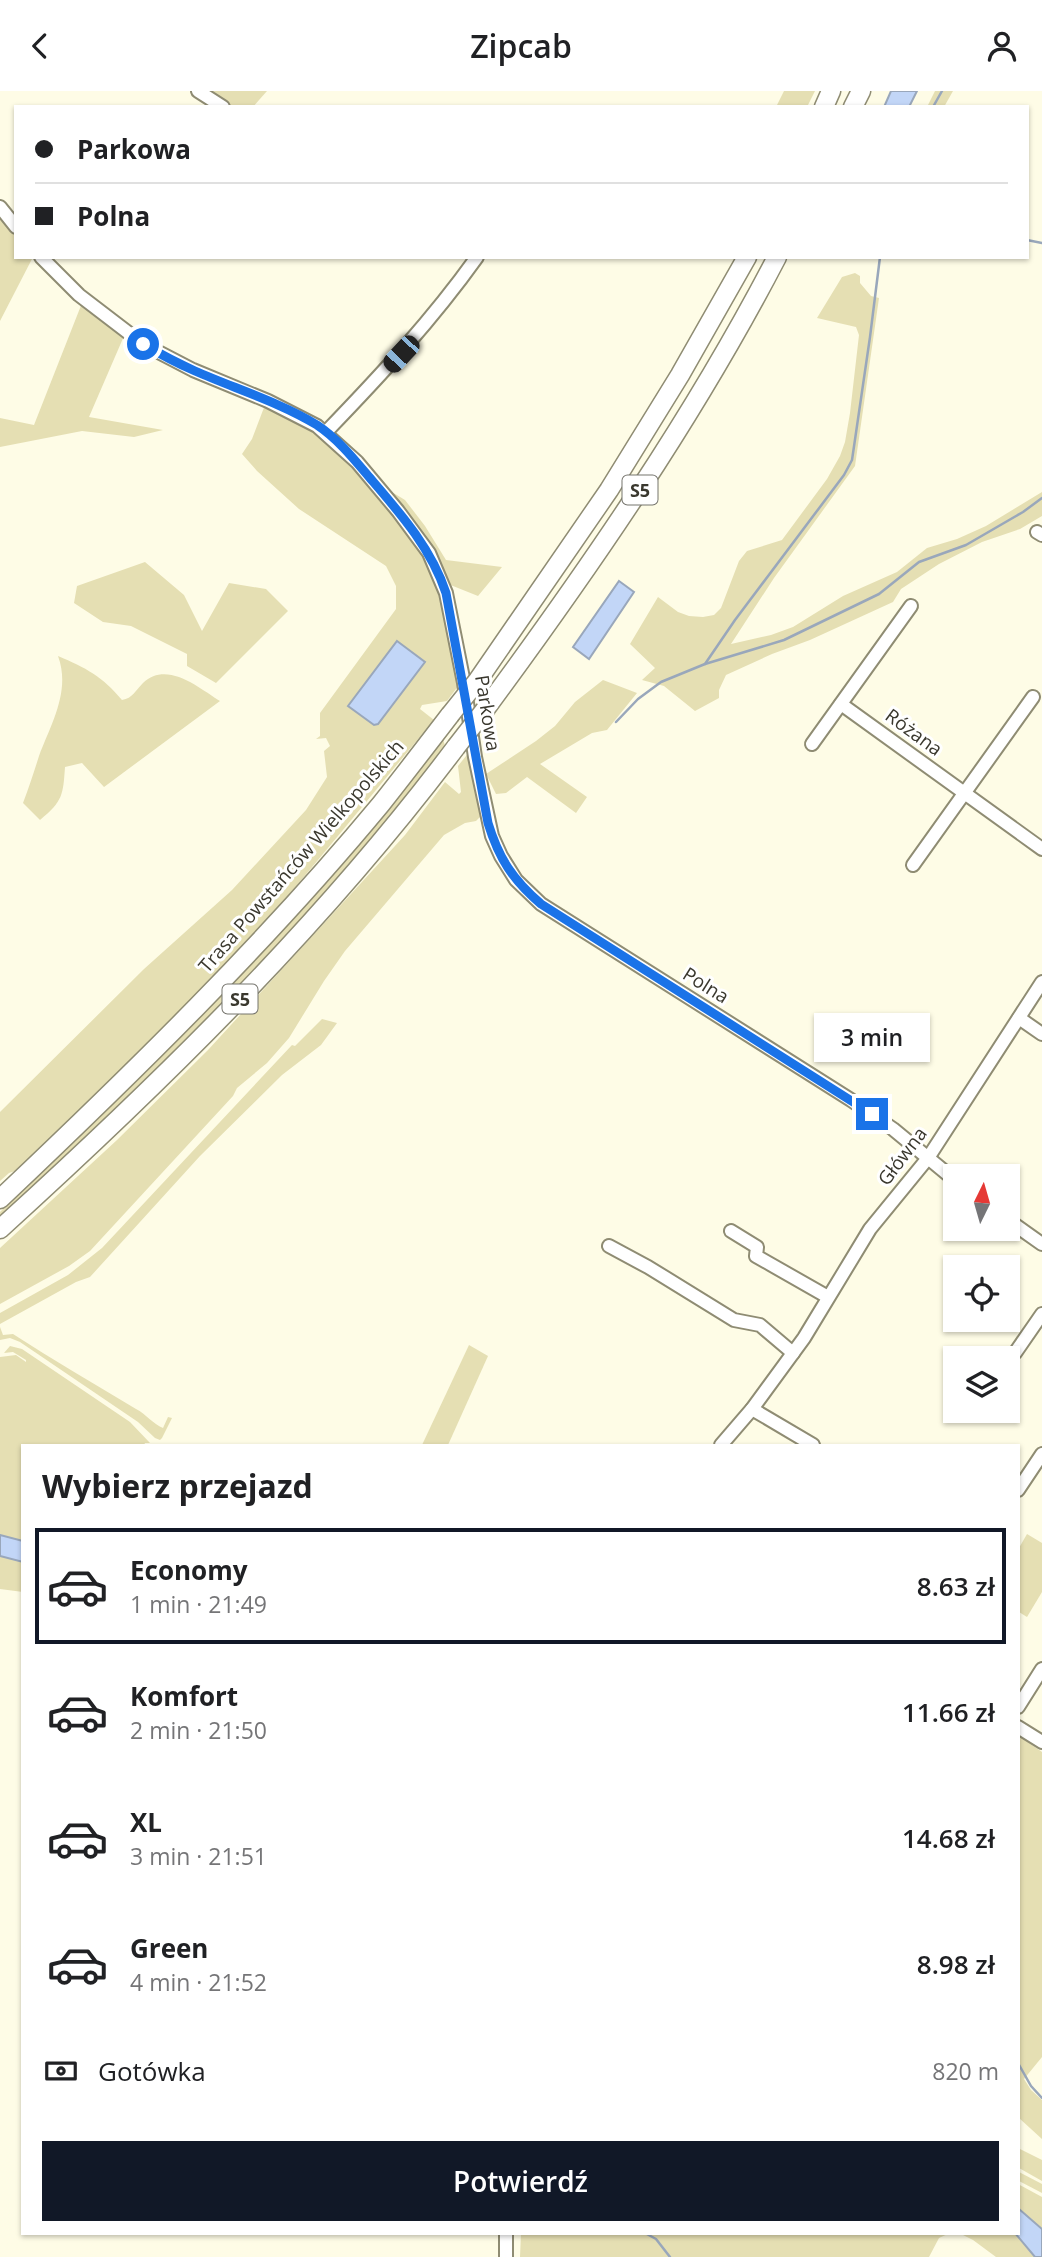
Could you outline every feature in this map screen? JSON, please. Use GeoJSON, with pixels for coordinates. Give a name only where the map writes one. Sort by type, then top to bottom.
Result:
{"type":"FeatureCollection","features":[{"type":"Feature","properties":{"kind":"highway","name":"Trasa Powstańców Wielkopolskich"},"geometry":{"type":"LineString","coordinates":[[0,1199],[79,1124],[234,966],[372,814],[478,680],[609,489],[680,375],[746,259]]}},
{"type":"Feature","properties":{"kind":"highway","name":"S5"},"geometry":{"type":"LineString","coordinates":[[0,1229],[96,1142],[241,998],[354,875],[408,811],[569,596],[627,510],[700,394],[776,259]]}},
{"type":"Feature","properties":{"kind":"street"},"geometry":{"type":"LineString","coordinates":[[198,91],[220,105]]}},
{"type":"Feature","properties":{"kind":"street"},"geometry":{"type":"LineString","coordinates":[[0,208],[14,225]]}},
{"type":"Feature","properties":{"kind":"street","name":"Parkowa"},"geometry":{"type":"LineString","coordinates":[[43,259],[79,295],[143,344],[193,370],[282,407],[326,432],[357,462],[398,511],[429,553],[442,578],[451,610],[482,790]]}},
{"type":"Feature","properties":{"kind":"street"},"geometry":{"type":"LineString","coordinates":[[326,432],[401,354],[476,259]]}},
{"type":"Feature","properties":{"kind":"street"},"geometry":{"type":"LineString","coordinates":[[811,744],[911,606]]}},
{"type":"Feature","properties":{"kind":"street"},"geometry":{"type":"LineString","coordinates":[[913,865],[1033,697]]}},
{"type":"Feature","properties":{"kind":"street","name":"Różana"},"geometry":{"type":"LineString","coordinates":[[841,704],[1042,849]]}},
{"type":"Feature","properties":{"kind":"street","name":"Polna"},"geometry":{"type":"LineString","coordinates":[[482,790],[488,823],[500,856],[516,880],[541,904],[851,1100],[893,1129],[943,1170]]}},
{"type":"Feature","properties":{"kind":"street","name":"Główna"},"geometry":{"type":"LineString","coordinates":[[722,1444],[752,1409],[793,1353],[870,1229],[928,1158],[1042,982]]}},
{"type":"Feature","properties":{"kind":"street"},"geometry":{"type":"LineString","coordinates":[[1019,1018],[1042,1034]]}},
{"type":"Feature","properties":{"kind":"street"},"geometry":{"type":"LineString","coordinates":[[1020,1228],[1042,1244]]}},
{"type":"Feature","properties":{"kind":"street"},"geometry":{"type":"LineString","coordinates":[[731,1231],[757,1247],[756,1256],[828,1297]]}},
{"type":"Feature","properties":{"kind":"street"},"geometry":{"type":"LineString","coordinates":[[609,1246],[734,1320],[760,1325],[793,1353]]}},
{"type":"Feature","properties":{"kind":"street"},"geometry":{"type":"LineString","coordinates":[[1020,1346],[1042,1314]]}},
{"type":"Feature","properties":{"kind":"street"},"geometry":{"type":"LineString","coordinates":[[752,1409],[811,1444]]}},
{"type":"Feature","properties":{"kind":"street"},"geometry":{"type":"LineString","coordinates":[[1020,1487],[1042,1454]]}},
{"type":"Feature","properties":{"kind":"street"},"geometry":{"type":"LineString","coordinates":[[1020,1704],[1042,1669]]}},
{"type":"Feature","properties":{"kind":"street"},"geometry":{"type":"LineString","coordinates":[[1020,1728],[1042,1742]]}},
{"type":"Feature","properties":{"kind":"street"},"geometry":{"type":"LineString","coordinates":[[506,2235],[506,2257]]}},
{"type":"Feature","properties":{"kind":"shaded area"},"geometry":{"type":"Polygon","coordinates":[[[267,91],[255,105],[227,105],[206,92],[267,91]]]}},
{"type":"Feature","properties":{"kind":"shaded area"},"geometry":{"type":"Polygon","coordinates":[[[784,91],[815,91],[808,105],[777,105],[784,91]]]}},
{"type":"Feature","properties":{"kind":"shaded area"},"geometry":{"type":"Polygon","coordinates":[[[935,91],[953,91],[945,105],[928,105],[935,91]]]}},
{"type":"Feature","properties":{"kind":"shaded area"},"geometry":{"type":"Polygon","coordinates":[[[0,216],[14,234],[14,259],[32,259],[0,321],[0,216]]]}},
{"type":"Feature","properties":{"kind":"shaded area"},"geometry":{"type":"Polygon","coordinates":[[[855,273],[860,276],[860,283],[871,296],[879,298],[855,466],[774,578],[731,644],[793,627],[843,596],[897,572],[927,548],[986,526],[1042,492],[1042,516],[1020,529],[982,542],[939,564],[901,589],[893,602],[726,675],[719,690],[719,698],[695,711],[664,686],[642,680],[655,668],[630,644],[658,597],[678,612],[689,616],[714,615],[721,608],[739,561],[747,551],[782,540],[827,479],[845,442],[859,335],[856,327],[817,318],[842,277],[855,273]]]}},
{"type":"Feature","properties":{"kind":"shaded area"},"geometry":{"type":"Polygon","coordinates":[[[82,303],[124,336],[89,417],[163,430],[134,437],[82,431],[0,447],[0,418],[34,425],[82,303]]]}},
{"type":"Feature","properties":{"kind":"shaded area"},"geometry":{"type":"Polygon","coordinates":[[[268,397],[325,426],[340,439],[387,489],[405,500],[446,560],[502,567],[478,596],[438,580],[459,685],[447,701],[422,705],[420,709],[434,720],[281,904],[218,974],[84,1107],[15,1171],[0,1181],[0,1112],[144,969],[232,890],[306,810],[327,777],[324,751],[330,746],[326,738],[316,739],[320,736],[320,713],[396,609],[396,586],[386,566],[299,509],[242,454],[252,439],[268,397]]]}},
{"type":"Feature","properties":{"kind":"shaded area"},"geometry":{"type":"Polygon","coordinates":[[[145,562],[184,595],[202,631],[229,583],[266,589],[288,611],[216,683],[187,666],[187,654],[131,626],[103,622],[74,603],[77,586],[145,562]]]}},
{"type":"Feature","properties":{"kind":"shaded area"},"geometry":{"type":"Polygon","coordinates":[[[58,656],[93,673],[122,700],[131,696],[152,677],[162,674],[183,679],[220,701],[104,787],[82,763],[65,767],[60,797],[40,820],[23,803],[61,695],[58,656]]]}},
{"type":"Feature","properties":{"kind":"shaded area"},"geometry":{"type":"Polygon","coordinates":[[[603,680],[637,693],[607,730],[592,733],[540,764],[587,797],[576,813],[527,777],[506,793],[496,794],[486,774],[555,726],[575,702],[603,680]]]}},
{"type":"Feature","properties":{"kind":"shaded area"},"geometry":{"type":"Polygon","coordinates":[[[442,736],[447,752],[306,919],[128,1103],[0,1217],[0,1212],[100,1115],[442,736]]]}},
{"type":"Feature","properties":{"kind":"shaded area"},"geometry":{"type":"Polygon","coordinates":[[[470,751],[480,817],[444,835],[345,951],[289,1038],[267,1063],[237,1088],[233,1096],[90,1251],[69,1266],[0,1304],[0,1248],[117,1140],[208,1050],[405,835],[445,782],[459,794],[461,792],[458,766],[470,751]]]}},
{"type":"Feature","properties":{"kind":"shaded area"},"geometry":{"type":"Polygon","coordinates":[[[322,1019],[337,1023],[321,1045],[282,1075],[200,1156],[90,1277],[0,1324],[0,1313],[68,1275],[102,1248],[292,1045],[295,1046],[322,1019]]]}},
{"type":"Feature","properties":{"kind":"shaded area"},"geometry":{"type":"Polygon","coordinates":[[[0,1327],[3,1335],[13,1334],[140,1411],[159,1426],[163,1428],[168,1417],[172,1418],[162,1438],[155,1438],[138,1422],[20,1342],[10,1338],[0,1340],[0,1327]]]}},
{"type":"Feature","properties":{"kind":"shaded area"},"geometry":{"type":"Polygon","coordinates":[[[469,1345],[488,1356],[448,1444],[422,1444],[469,1345]]]}},
{"type":"Feature","properties":{"kind":"shaded area"},"geometry":{"type":"Polygon","coordinates":[[[10,1346],[22,1349],[130,1422],[150,1443],[21,1444],[21,1540],[0,1535],[0,1357],[16,1355],[26,1360],[13,1352],[4,1353],[10,1346]]]}},
{"type":"Feature","properties":{"kind":"shaded area"},"geometry":{"type":"Polygon","coordinates":[[[1027,1534],[1042,1543],[1042,1592],[1027,1617],[1020,1613],[1020,1546],[1027,1534]]]}},
{"type":"Feature","properties":{"kind":"shaded area"},"geometry":{"type":"Polygon","coordinates":[[[0,1556],[21,1561],[21,1592],[0,1589],[0,1556]]]}},
{"type":"Feature","properties":{"kind":"shaded area"},"geometry":{"type":"Polygon","coordinates":[[[1020,1737],[1042,1752],[1042,2057],[1024,2079],[1042,2100],[1042,2139],[1020,2119],[1020,1737]]]}},
{"type":"Feature","properties":{"kind":"shaded area"},"geometry":{"type":"Polygon","coordinates":[[[1020,2149],[1042,2160],[1042,2181],[1020,2169],[1020,2149]]]}},
{"type":"Feature","properties":{"kind":"shaded area"},"geometry":{"type":"Polygon","coordinates":[[[1020,2173],[1042,2184],[1042,2193],[1020,2182],[1020,2173]]]}},
{"type":"Feature","properties":{"kind":"shaded area"},"geometry":{"type":"Polygon","coordinates":[[[1020,2185],[1042,2197],[1042,2229],[1020,2210],[1020,2185]]]}},
{"type":"Feature","properties":{"kind":"shaded area"},"geometry":{"type":"Polygon","coordinates":[[[521,2235],[946,2235],[939,2238],[929,2257],[520,2257],[521,2235]]]}},
{"type":"Feature","properties":{"kind":"shaded area"},"geometry":{"type":"Polygon","coordinates":[[[963,2235],[1017,2235],[1035,2257],[996,2257],[963,2235]]]}},
{"type":"Feature","properties":{"kind":"water"},"geometry":{"type":"Polygon","coordinates":[[[891,91],[917,91],[910,105],[885,105],[891,91]]]}},
{"type":"Feature","properties":{"kind":"water"},"geometry":{"type":"Polygon","coordinates":[[[619,581],[634,592],[589,659],[573,647],[619,581]]]}},
{"type":"Feature","properties":{"kind":"water"},"geometry":{"type":"Polygon","coordinates":[[[397,641],[425,662],[378,724],[374,725],[348,706],[397,641]]]}},
{"type":"Feature","properties":{"kind":"water"},"geometry":{"type":"Polygon","coordinates":[[[0,1535],[21,1540],[21,1561],[0,1556],[0,1535]]]}},
{"type":"Feature","properties":{"kind":"water"},"geometry":{"type":"Polygon","coordinates":[[[1020,2210],[1042,2229],[1042,2257],[1035,2257],[1017,2235],[1020,2235],[1020,2210]]]}},
{"type":"Feature","properties":{"kind":"waterway"},"geometry":{"type":"LineString","coordinates":[[934,105],[942,91]]}},
{"type":"Feature","properties":{"kind":"waterway"},"geometry":{"type":"LineString","coordinates":[[1029,240],[1042,243]]}},
{"type":"Feature","properties":{"kind":"waterway"},"geometry":{"type":"LineString","coordinates":[[705,664],[844,475],[852,460],[880,259]]}},
{"type":"Feature","properties":{"kind":"waterway"},"geometry":{"type":"LineString","coordinates":[[616,722],[638,699],[661,682],[705,664],[784,640],[879,594],[919,562],[966,545],[1042,498]]}},
{"type":"Feature","properties":{"kind":"waterway"},"geometry":{"type":"LineString","coordinates":[[1020,2067],[1031,2086],[1042,2098]]}},
{"type":"Feature","properties":{"kind":"waterway"},"geometry":{"type":"LineString","coordinates":[[649,2235],[656,2239],[670,2257]]}},
{"type":"Feature","properties":{"kind":"route"},"geometry":{"type":"LineString","coordinates":[[143,344],[193,370],[268,401],[326,432],[357,462],[429,553],[442,578],[451,610],[475,757],[492,837],[500,856],[526,891],[541,904],[872,1114]]}}]}
